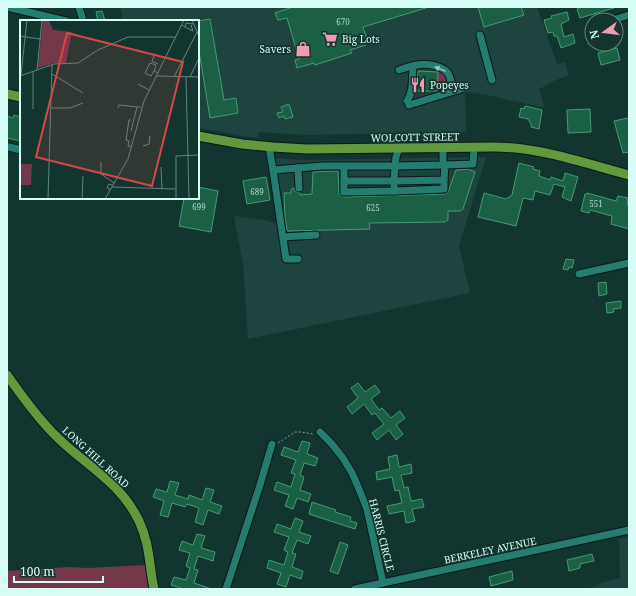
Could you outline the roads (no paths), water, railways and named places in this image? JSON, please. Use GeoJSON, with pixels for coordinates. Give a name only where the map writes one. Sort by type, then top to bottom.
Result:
{"type":"FeatureCollection","features":[{"type":"Feature","properties":{"kind":"main road"},"geometry":{"type":"LineString","coordinates":[[7,94],[20,97]]}},
{"type":"Feature","properties":{"kind":"main road","name":"WOLCOTT STREET"},"geometry":{"type":"LineString","coordinates":[[199,136],[269,147],[307,149],[505,147],[535,150],[562,156],[629,175]]}},
{"type":"Feature","properties":{"kind":"main road","name":"LONG HILL ROAD"},"geometry":{"type":"LineString","coordinates":[[7,375],[56,436],[110,482],[130,506],[138,520],[147,542],[154,589]]}},
{"type":"Feature","properties":{"kind":"street"},"geometry":{"type":"LineString","coordinates":[[7,7],[62,20]]}},
{"type":"Feature","properties":{"kind":"street"},"geometry":{"type":"LineString","coordinates":[[79,7],[83,20]]}},
{"type":"Feature","properties":{"kind":"street"},"geometry":{"type":"LineString","coordinates":[[480,35],[492,80]]}},
{"type":"Feature","properties":{"kind":"street"},"geometry":{"type":"LineString","coordinates":[[399,70],[422,64],[439,67],[446,70],[449,75],[453,91]]}},
{"type":"Feature","properties":{"kind":"street"},"geometry":{"type":"LineString","coordinates":[[413,66],[411,91],[408,103],[461,89]]}},
{"type":"Feature","properties":{"kind":"street"},"geometry":{"type":"LineString","coordinates":[[9,147],[20,150]]}},
{"type":"Feature","properties":{"kind":"street"},"geometry":{"type":"LineString","coordinates":[[269,147],[286,259],[298,259]]}},
{"type":"Feature","properties":{"kind":"street"},"geometry":{"type":"LineString","coordinates":[[394,191],[396,157],[399,148]]}},
{"type":"Feature","properties":{"kind":"street"},"geometry":{"type":"LineString","coordinates":[[344,166],[344,192],[444,189],[443,148]]}},
{"type":"Feature","properties":{"kind":"street"},"geometry":{"type":"LineString","coordinates":[[273,170],[323,166],[444,166],[473,164],[474,148]]}},
{"type":"Feature","properties":{"kind":"street"},"geometry":{"type":"LineString","coordinates":[[298,168],[300,188]]}},
{"type":"Feature","properties":{"kind":"street"},"geometry":{"type":"LineString","coordinates":[[344,181],[444,180]]}},
{"type":"Feature","properties":{"kind":"street"},"geometry":{"type":"LineString","coordinates":[[283,237],[316,235]]}},
{"type":"Feature","properties":{"kind":"street"},"geometry":{"type":"LineString","coordinates":[[579,274],[629,263]]}},
{"type":"Feature","properties":{"kind":"street","name":"HARRIS CIRCLE"},"geometry":{"type":"LineString","coordinates":[[320,432],[331,443],[342,458],[352,473],[359,489],[367,509],[383,583]]}},
{"type":"Feature","properties":{"kind":"street"},"geometry":{"type":"LineString","coordinates":[[226,589],[272,444]]}},
{"type":"Feature","properties":{"kind":"street","name":"BERKELEY AVENUE"},"geometry":{"type":"LineString","coordinates":[[355,589],[629,530]]}},
{"type":"Feature","properties":{"kind":"place","name":"Big Lots"},"geometry":{"type":"Point","coordinates":[330,39]}},
{"type":"Feature","properties":{"kind":"place","name":"Savers"},"geometry":{"type":"Point","coordinates":[303,49]}},
{"type":"Feature","properties":{"kind":"place","name":"Popeyes"},"geometry":{"type":"Point","coordinates":[418,85]}}]}
